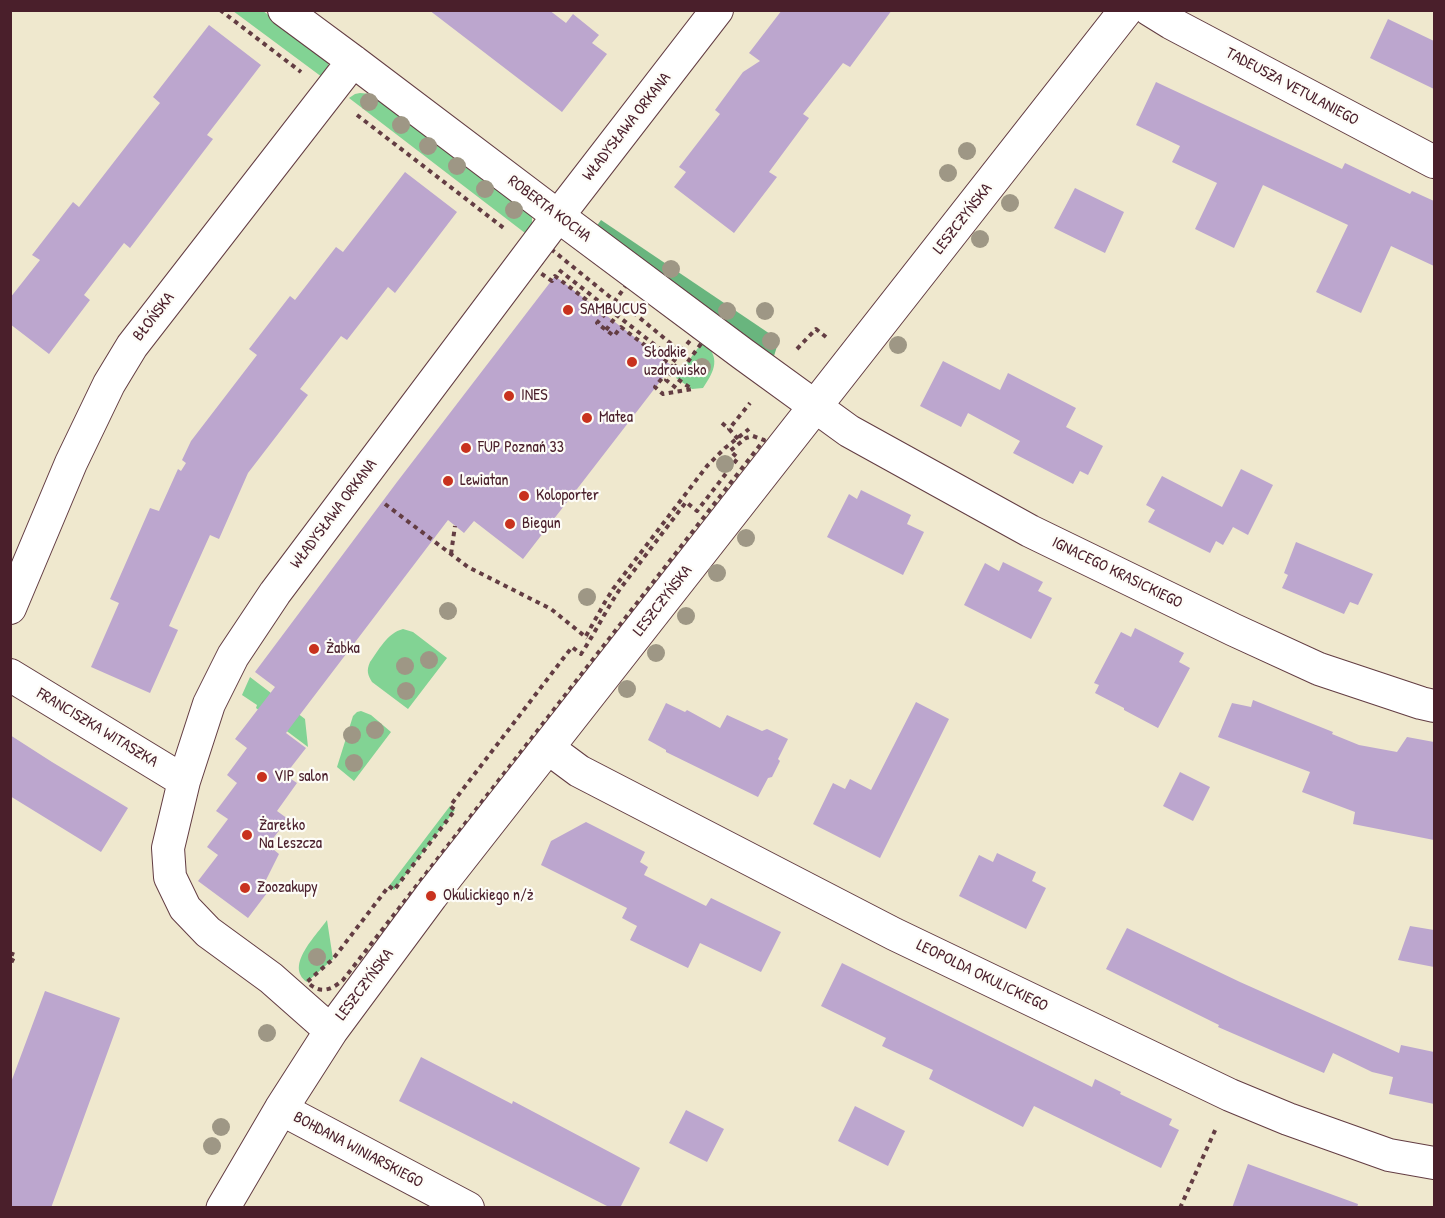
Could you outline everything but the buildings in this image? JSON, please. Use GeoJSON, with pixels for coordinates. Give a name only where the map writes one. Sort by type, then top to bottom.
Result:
{"type":"FeatureCollection","features":[{"type":"Feature","properties":{"kind":"street","name":"ROBERTA KOCHA"},"geometry":{"type":"LineString","coordinates":[[284,10],[743,354],[816,406]]}},
{"type":"Feature","properties":{"kind":"street","name":"WŁADYSŁAWA ORKANA"},"geometry":{"type":"LineString","coordinates":[[331,1031],[271,978],[208,932],[185,909],[170,878],[168,848],[184,781],[209,704],[233,656],[275,593],[558,216],[717,10]]}},
{"type":"Feature","properties":{"kind":"street","name":"LESZCZYŃSKA"},"geometry":{"type":"LineString","coordinates":[[223,1208],[281,1109],[331,1031],[431,897],[1126,10]]}},
{"type":"Feature","properties":{"kind":"street","name":"TADEUSZA VETULANIEGO"},"geometry":{"type":"LineString","coordinates":[[1150,10],[1434,162]]}},
{"type":"Feature","properties":{"kind":"street","name":"BŁOŃSKA"},"geometry":{"type":"LineString","coordinates":[[10,608],[71,463],[109,384],[132,346],[353,61]]}},
{"type":"Feature","properties":{"kind":"street","name":"IGNACEGO KRASICKIEGO"},"geometry":{"type":"LineString","coordinates":[[816,406],[849,431],[1030,531],[1319,669],[1421,704],[1434,706]]}},
{"type":"Feature","properties":{"kind":"street","name":"FRANCISZKA WITASZKA"},"geometry":{"type":"LineString","coordinates":[[10,675],[184,781]]}},
{"type":"Feature","properties":{"kind":"street","name":"LEOPOLDA OKULICKIEGO"},"geometry":{"type":"LineString","coordinates":[[548,748],[579,771],[894,934],[1230,1095],[1288,1119],[1389,1155],[1434,1163]]}},
{"type":"Feature","properties":{"kind":"street","name":"BOHDANA WINIARSKIEGO"},"geometry":{"type":"LineString","coordinates":[[281,1109],[468,1208]]}},
{"type":"Feature","properties":{"kind":"path"},"geometry":{"type":"LineString","coordinates":[[220,10],[509,232]]}},
{"type":"Feature","properties":{"kind":"path"},"geometry":{"type":"LineString","coordinates":[[551,249],[615,301],[627,284],[646,297],[634,314],[681,352],[695,334],[703,341],[676,378],[692,389],[663,394],[655,387],[672,366],[621,327],[614,336],[597,323],[605,314],[555,276],[552,281],[536,270],[544,259],[551,249]]}},
{"type":"Feature","properties":{"kind":"path"},"geometry":{"type":"LineString","coordinates":[[544,259],[549,263]]}},
{"type":"Feature","properties":{"kind":"path"},"geometry":{"type":"LineString","coordinates":[[555,267],[678,363],[666,380],[681,391]]}},
{"type":"Feature","properties":{"kind":"path"},"geometry":{"type":"LineString","coordinates":[[606,330],[617,315]]}},
{"type":"Feature","properties":{"kind":"path"},"geometry":{"type":"LineString","coordinates":[[791,354],[816,329],[825,336]]}},
{"type":"Feature","properties":{"kind":"path"},"geometry":{"type":"LineString","coordinates":[[729,429],[753,398]]}},
{"type":"Feature","properties":{"kind":"path"},"geometry":{"type":"LineString","coordinates":[[722,423],[737,438]]}},
{"type":"Feature","properties":{"kind":"path"},"geometry":{"type":"LineString","coordinates":[[577,661],[578,651],[613,589],[715,457],[753,426]]}},
{"type":"Feature","properties":{"kind":"path"},"geometry":{"type":"LineString","coordinates":[[358,483],[468,567],[551,609],[595,644]]}},
{"type":"Feature","properties":{"kind":"path"},"geometry":{"type":"LineString","coordinates":[[451,554],[455,526]]}},
{"type":"Feature","properties":{"kind":"path"},"geometry":{"type":"LineString","coordinates":[[10,953],[15,955],[10,965]]}},
{"type":"Feature","properties":{"kind":"path"},"geometry":{"type":"LineString","coordinates":[[1180,1208],[1230,1095]]}},
{"type":"Feature","properties":{"kind":"green space"},"geometry":{"type":"Polygon","coordinates":[[[233,11],[263,11],[320,52],[328,63],[326,80],[233,11]]]}},
{"type":"Feature","properties":{"kind":"green space"},"geometry":{"type":"Polygon","coordinates":[[[360,93],[371,94],[532,215],[532,226],[525,233],[349,98],[360,93]]]}},
{"type":"Feature","properties":{"kind":"green space"},"geometry":{"type":"Polygon","coordinates":[[[601,220],[779,340],[774,356],[596,227],[601,220]]]}},
{"type":"Feature","properties":{"kind":"green space"},"geometry":{"type":"Polygon","coordinates":[[[703,341],[712,353],[713,370],[703,388],[692,389],[676,378],[703,341]]]}},
{"type":"Feature","properties":{"kind":"green space"},"geometry":{"type":"Polygon","coordinates":[[[403,629],[413,632],[447,658],[408,709],[372,682],[368,670],[370,662],[384,642],[392,634],[403,629]]]}},
{"type":"Feature","properties":{"kind":"green space"},"geometry":{"type":"Polygon","coordinates":[[[250,677],[305,719],[308,747],[242,695],[250,677]]]}},
{"type":"Feature","properties":{"kind":"green space"},"geometry":{"type":"Polygon","coordinates":[[[361,711],[371,715],[391,732],[354,781],[337,767],[353,716],[361,711]]]}},
{"type":"Feature","properties":{"kind":"green space"},"geometry":{"type":"Polygon","coordinates":[[[450,806],[455,810],[394,890],[389,886],[450,806]]]}},
{"type":"Feature","properties":{"kind":"green space"},"geometry":{"type":"Polygon","coordinates":[[[327,920],[333,959],[307,982],[299,968],[301,959],[310,942],[327,920]]]}},
{"type":"Feature","properties":{"kind":"place","name":"SAMBUCUS"},"geometry":{"type":"Point","coordinates":[568,310]}},
{"type":"Feature","properties":{"kind":"place","name":"Słodkie uzdrowisko"},"geometry":{"type":"Point","coordinates":[632,362]}},
{"type":"Feature","properties":{"kind":"place","name":"INES"},"geometry":{"type":"Point","coordinates":[509,396]}},
{"type":"Feature","properties":{"kind":"place","name":"Matea"},"geometry":{"type":"Point","coordinates":[587,418]}},
{"type":"Feature","properties":{"kind":"place","name":"FUP Poznań 33"},"geometry":{"type":"Point","coordinates":[466,448]}},
{"type":"Feature","properties":{"kind":"place","name":"Lewiatan"},"geometry":{"type":"Point","coordinates":[448,481]}},
{"type":"Feature","properties":{"kind":"place","name":"Koloporter"},"geometry":{"type":"Point","coordinates":[524,496]}},
{"type":"Feature","properties":{"kind":"place","name":"Biegun"},"geometry":{"type":"Point","coordinates":[510,524]}},
{"type":"Feature","properties":{"kind":"place","name":"Żabka"},"geometry":{"type":"Point","coordinates":[314,649]}},
{"type":"Feature","properties":{"kind":"place","name":"VIP salon"},"geometry":{"type":"Point","coordinates":[262,777]}},
{"type":"Feature","properties":{"kind":"place","name":"Żarełko Na Leszcza"},"geometry":{"type":"Point","coordinates":[247,835]}},
{"type":"Feature","properties":{"kind":"place","name":"Zoozakupy"},"geometry":{"type":"Point","coordinates":[245,888]}},
{"type":"Feature","properties":{"kind":"place","name":"Okulickiego n/ż"},"geometry":{"type":"Point","coordinates":[431,896]}}]}
